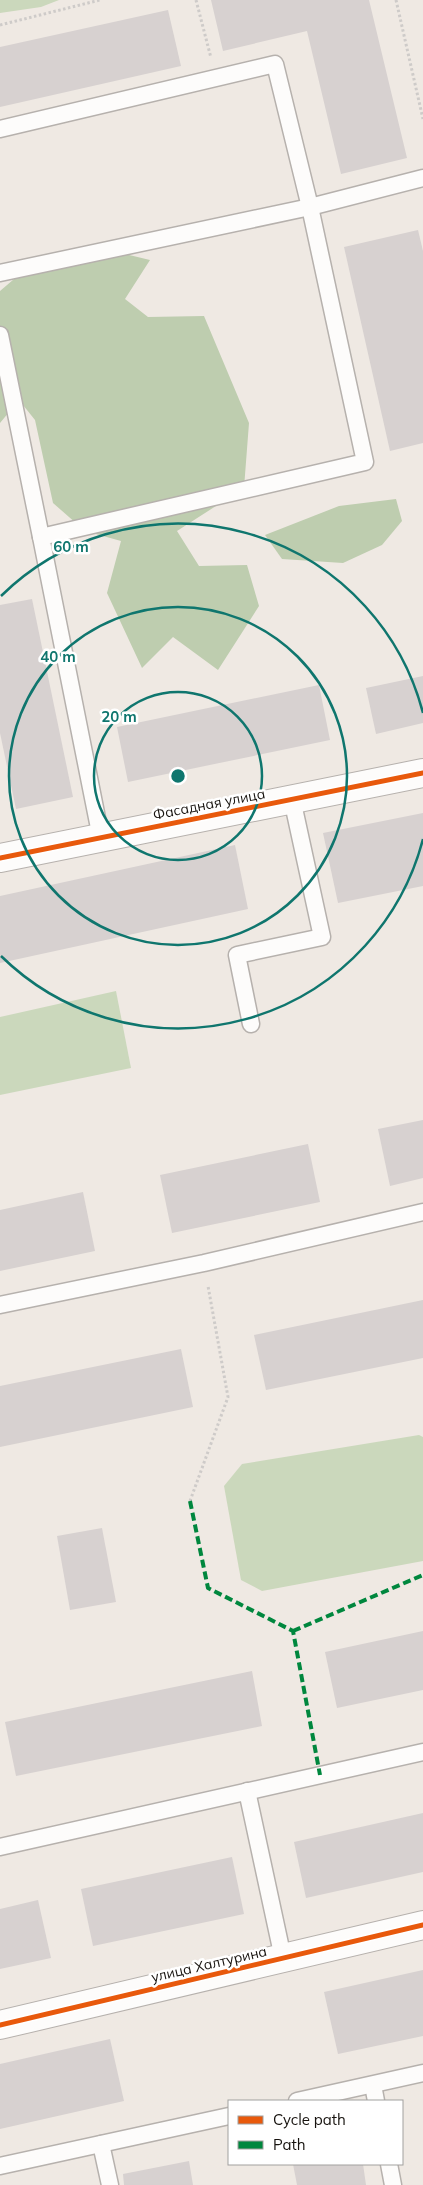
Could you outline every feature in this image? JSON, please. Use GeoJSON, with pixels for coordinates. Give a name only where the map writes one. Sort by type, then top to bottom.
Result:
{"type":"FeatureCollection","features":[{"type":"Feature","properties":{"kind":"street","name":"Фасадная улица"},"geometry":{"type":"LineString","coordinates":[[0,858],[423,773]]}},
{"type":"Feature","properties":{"kind":"street","name":"улица Халтурина"},"geometry":{"type":"LineString","coordinates":[[0,2025],[423,1925]]}},
{"type":"Feature","properties":{"kind":"lane"},"geometry":{"type":"LineString","coordinates":[[0,129],[275,64],[310,207],[365,462],[41,537]]}},
{"type":"Feature","properties":{"kind":"lane"},"geometry":{"type":"LineString","coordinates":[[0,274],[310,207],[423,178]]}},
{"type":"Feature","properties":{"kind":"lane"},"geometry":{"type":"LineString","coordinates":[[0,335],[101,838]]}},
{"type":"Feature","properties":{"kind":"lane"},"geometry":{"type":"LineString","coordinates":[[251,1024],[237,955],[322,937],[292,799]]}},
{"type":"Feature","properties":{"kind":"lane"},"geometry":{"type":"LineString","coordinates":[[0,1305],[204,1263],[423,1212]]}},
{"type":"Feature","properties":{"kind":"lane"},"geometry":{"type":"LineString","coordinates":[[0,1847],[423,1752]]}},
{"type":"Feature","properties":{"kind":"lane"},"geometry":{"type":"LineString","coordinates":[[247,1791],[283,1958]]}},
{"type":"Feature","properties":{"kind":"lane"},"geometry":{"type":"LineString","coordinates":[[302,2100],[423,2073]]}},
{"type":"Feature","properties":{"kind":"lane"},"geometry":{"type":"LineString","coordinates":[[373,2085],[376,2100]]}},
{"type":"Feature","properties":{"kind":"lane"},"geometry":{"type":"LineString","coordinates":[[0,2166],[228,2116]]}},
{"type":"Feature","properties":{"kind":"lane"},"geometry":{"type":"LineString","coordinates":[[101,2144],[110,2185]]}},
{"type":"Feature","properties":{"kind":"lane"},"geometry":{"type":"LineString","coordinates":[[389,2165],[393,2185]]}},
{"type":"Feature","properties":{"kind":"path"},"geometry":{"type":"LineString","coordinates":[[0,25],[100,0]]}},
{"type":"Feature","properties":{"kind":"path"},"geometry":{"type":"LineString","coordinates":[[196,0],[216,79]]}},
{"type":"Feature","properties":{"kind":"path"},"geometry":{"type":"LineString","coordinates":[[396,0],[423,119]]}},
{"type":"Feature","properties":{"kind":"path"},"geometry":{"type":"LineString","coordinates":[[190,1501],[228,1397],[204,1263]]}},
{"type":"Feature","properties":{"kind":"green space"},"geometry":{"type":"Polygon","coordinates":[[[0,0],[59,0],[41,7],[0,13],[0,0]]]}},
{"type":"Feature","properties":{"kind":"green space"},"geometry":{"type":"Polygon","coordinates":[[[96,247],[150,260],[125,299],[148,317],[204,316],[249,423],[244,488],[177,531],[199,566],[247,565],[259,606],[218,670],[173,637],[142,668],[107,593],[121,541],[85,531],[53,503],[35,420],[19,400],[0,423],[0,291],[27,268],[96,247]]]}},
{"type":"Feature","properties":{"kind":"green space"},"geometry":{"type":"Polygon","coordinates":[[[396,499],[402,521],[382,545],[343,563],[282,559],[265,535],[339,506],[396,499]]]}},
{"type":"Feature","properties":{"kind":"green space"},"geometry":{"type":"Polygon","coordinates":[[[116,991],[131,1068],[0,1095],[0,1017],[116,991]]]}},
{"type":"Feature","properties":{"kind":"green space"},"geometry":{"type":"Polygon","coordinates":[[[419,1435],[423,1437],[423,1561],[262,1591],[241,1580],[224,1486],[242,1464],[419,1435]]]}},
{"type":"Feature","properties":{"kind":"building"},"geometry":{"type":"Polygon","coordinates":[[[211,0],[369,0],[407,158],[341,174],[307,31],[223,51],[211,0]]]}},
{"type":"Feature","properties":{"kind":"building"},"geometry":{"type":"Polygon","coordinates":[[[168,10],[181,66],[0,107],[0,47],[168,10]]]}},
{"type":"Feature","properties":{"kind":"building"},"geometry":{"type":"Polygon","coordinates":[[[418,230],[423,251],[423,443],[390,451],[344,247],[418,230]]]}},
{"type":"Feature","properties":{"kind":"building"},"geometry":{"type":"Polygon","coordinates":[[[32,599],[73,797],[16,809],[0,733],[0,605],[32,599]]]}},
{"type":"Feature","properties":{"kind":"building"},"geometry":{"type":"Polygon","coordinates":[[[423,676],[423,723],[376,734],[366,688],[423,676]]]}},
{"type":"Feature","properties":{"kind":"building"},"geometry":{"type":"Polygon","coordinates":[[[319,685],[330,740],[128,782],[117,727],[319,685]]]}},
{"type":"Feature","properties":{"kind":"building"},"geometry":{"type":"Polygon","coordinates":[[[423,813],[423,886],[338,903],[323,833],[423,813]]]}},
{"type":"Feature","properties":{"kind":"building"},"geometry":{"type":"Polygon","coordinates":[[[235,845],[248,909],[0,963],[0,896],[235,845]]]}},
{"type":"Feature","properties":{"kind":"building"},"geometry":{"type":"Polygon","coordinates":[[[423,1120],[423,1178],[390,1186],[378,1129],[423,1120]]]}},
{"type":"Feature","properties":{"kind":"building"},"geometry":{"type":"Polygon","coordinates":[[[308,1144],[320,1202],[172,1233],[160,1175],[308,1144]]]}},
{"type":"Feature","properties":{"kind":"building"},"geometry":{"type":"Polygon","coordinates":[[[83,1192],[95,1251],[0,1271],[0,1210],[83,1192]]]}},
{"type":"Feature","properties":{"kind":"building"},"geometry":{"type":"Polygon","coordinates":[[[423,1300],[423,1358],[266,1390],[254,1335],[423,1300]]]}},
{"type":"Feature","properties":{"kind":"building"},"geometry":{"type":"Polygon","coordinates":[[[181,1349],[193,1407],[0,1447],[0,1386],[181,1349]]]}},
{"type":"Feature","properties":{"kind":"building"},"geometry":{"type":"Polygon","coordinates":[[[102,1528],[116,1602],[70,1610],[57,1536],[102,1528]]]}},
{"type":"Feature","properties":{"kind":"building"},"geometry":{"type":"Polygon","coordinates":[[[423,1631],[423,1690],[337,1708],[325,1652],[423,1631]]]}},
{"type":"Feature","properties":{"kind":"building"},"geometry":{"type":"Polygon","coordinates":[[[252,1671],[262,1726],[16,1776],[5,1722],[252,1671]]]}},
{"type":"Feature","properties":{"kind":"building"},"geometry":{"type":"Polygon","coordinates":[[[423,1813],[423,1872],[306,1898],[294,1842],[423,1813]]]}},
{"type":"Feature","properties":{"kind":"building"},"geometry":{"type":"Polygon","coordinates":[[[232,1857],[244,1914],[93,1946],[81,1889],[232,1857]]]}},
{"type":"Feature","properties":{"kind":"building"},"geometry":{"type":"Polygon","coordinates":[[[38,1900],[51,1958],[0,1969],[0,1909],[38,1900]]]}},
{"type":"Feature","properties":{"kind":"building"},"geometry":{"type":"Polygon","coordinates":[[[423,1970],[423,2036],[338,2054],[324,1992],[423,1970]]]}},
{"type":"Feature","properties":{"kind":"building"},"geometry":{"type":"Polygon","coordinates":[[[110,2039],[124,2101],[0,2129],[0,2064],[110,2039]]]}},
{"type":"Feature","properties":{"kind":"building"},"geometry":{"type":"Polygon","coordinates":[[[189,2161],[193,2185],[124,2185],[123,2174],[189,2161]]]}},
{"type":"Feature","properties":{"kind":"building"},"geometry":{"type":"Polygon","coordinates":[[[293,2165],[363,2165],[366,2185],[297,2185],[293,2165]]]}},
{"type":"Feature","properties":{"kind":"marked path"},"geometry":{"type":"LineString","coordinates":[[190,1501],[208,1588],[293,1631],[320,1775]]}},
{"type":"Feature","properties":{"kind":"marked path"},"geometry":{"type":"LineString","coordinates":[[293,1631],[423,1575]]}},
{"type":"Feature","properties":{"kind":"cycle path"},"geometry":{"type":"LineString","coordinates":[[0,858],[423,773]]}},
{"type":"Feature","properties":{"kind":"cycle path"},"geometry":{"type":"LineString","coordinates":[[0,2025],[423,1925]]}}]}
